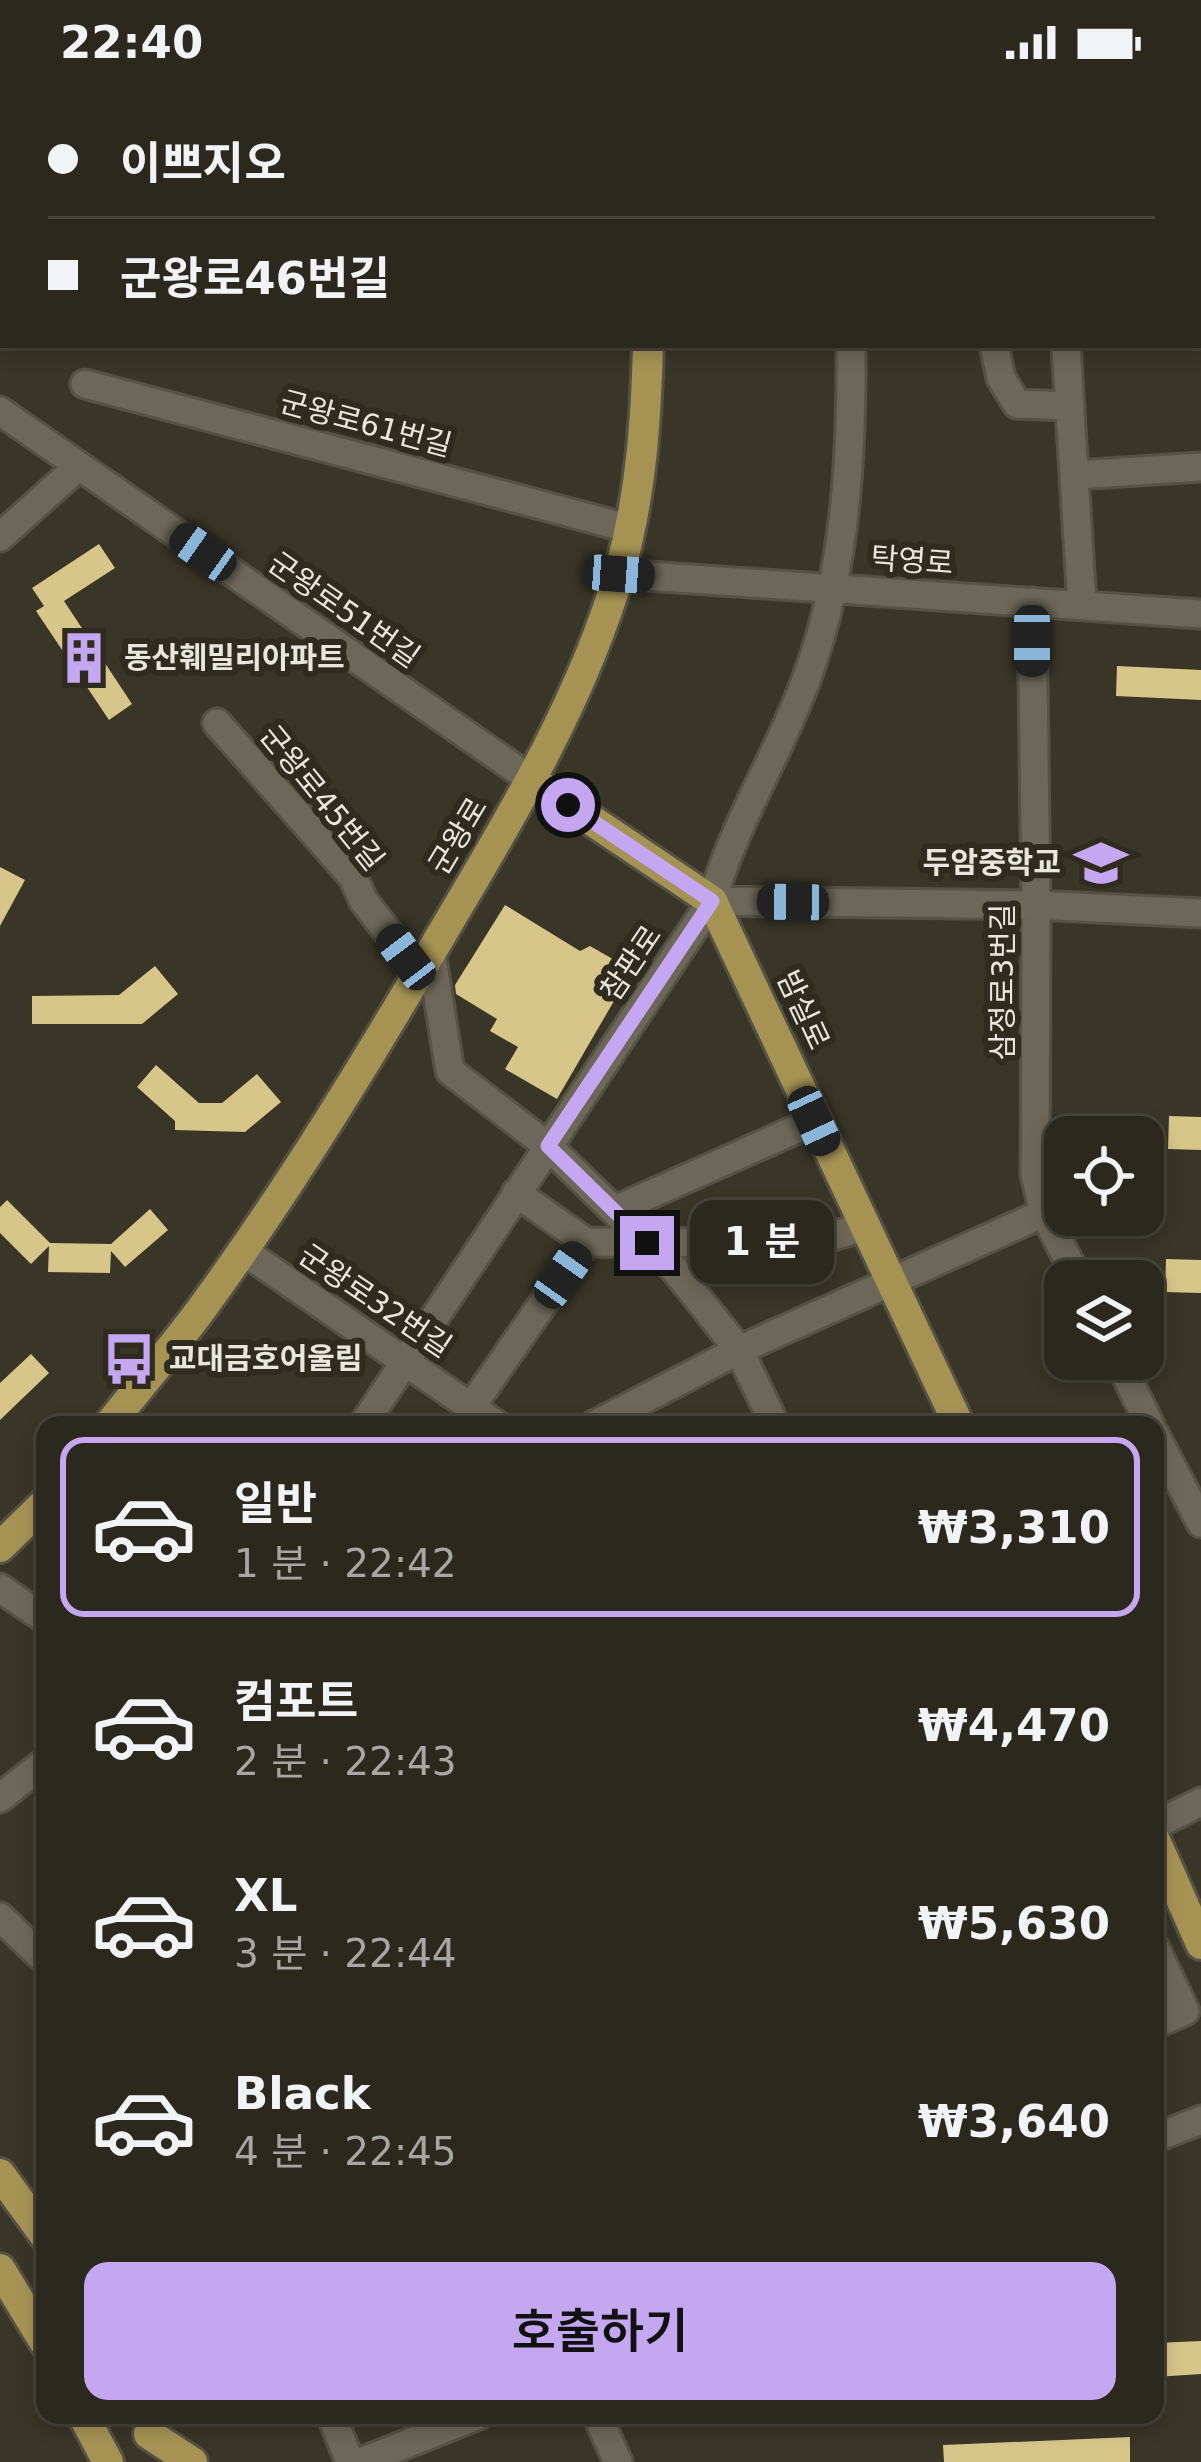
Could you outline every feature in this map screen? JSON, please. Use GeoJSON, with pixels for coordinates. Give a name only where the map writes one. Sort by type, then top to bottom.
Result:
{"type":"FeatureCollection","features":[{"type":"Feature","properties":{"kind":"main road","name":"군왕로"},"geometry":{"type":"LineString","coordinates":[[117,1416],[242,1250],[425,963],[532,781],[594,644],[619,574],[645,443],[648,348]]}},
{"type":"Feature","properties":{"kind":"main road"},"geometry":{"type":"LineString","coordinates":[[532,781],[712,901]]}},
{"type":"Feature","properties":{"kind":"main road","name":"밤실로"},"geometry":{"type":"LineString","coordinates":[[712,901],[954,1416]]}},
{"type":"Feature","properties":{"kind":"main road"},"geometry":{"type":"LineString","coordinates":[[0,1547],[36,1512]]}},
{"type":"Feature","properties":{"kind":"main road"},"geometry":{"type":"LineString","coordinates":[[1164,1860],[1201,1944]]}},
{"type":"Feature","properties":{"kind":"main road"},"geometry":{"type":"LineString","coordinates":[[0,2174],[36,2224]]}},
{"type":"Feature","properties":{"kind":"main road"},"geometry":{"type":"LineString","coordinates":[[2,2277],[36,2329]]}},
{"type":"Feature","properties":{"kind":"main road"},"geometry":{"type":"LineString","coordinates":[[88,2424],[108,2462]]}},
{"type":"Feature","properties":{"kind":"main road"},"geometry":{"type":"LineString","coordinates":[[150,2437],[192,2462]]}},
{"type":"Feature","properties":{"kind":"street","name":"참판로"},"geometry":{"type":"LineString","coordinates":[[369,1416],[712,901],[723,860],[798,701],[832,589],[849,476],[851,348]]}},
{"type":"Feature","properties":{"kind":"street"},"geometry":{"type":"LineString","coordinates":[[995,348],[1001,378],[1016,404],[1070,406]]}},
{"type":"Feature","properties":{"kind":"street"},"geometry":{"type":"LineString","coordinates":[[1066,348],[1082,605]]}},
{"type":"Feature","properties":{"kind":"street","name":"군왕로61번길"},"geometry":{"type":"LineString","coordinates":[[85,384],[631,529]]}},
{"type":"Feature","properties":{"kind":"street","name":"군왕로51번길"},"geometry":{"type":"LineString","coordinates":[[0,411],[532,781]]}},
{"type":"Feature","properties":{"kind":"street"},"geometry":{"type":"LineString","coordinates":[[0,537],[80,466]]}},
{"type":"Feature","properties":{"kind":"street"},"geometry":{"type":"LineString","coordinates":[[1075,476],[1201,467]]}},
{"type":"Feature","properties":{"kind":"street","name":"탁영로"},"geometry":{"type":"LineString","coordinates":[[619,574],[1201,614]]}},
{"type":"Feature","properties":{"kind":"street","name":"삼정로3번길"},"geometry":{"type":"LineString","coordinates":[[1032,602],[1035,1174],[1044,1213]]}},
{"type":"Feature","properties":{"kind":"street","name":"군왕로45번길"},"geometry":{"type":"LineString","coordinates":[[217,723],[353,877],[363,900],[425,963]]}},
{"type":"Feature","properties":{"kind":"street"},"geometry":{"type":"LineString","coordinates":[[712,901],[1036,905],[1201,914]]}},
{"type":"Feature","properties":{"kind":"street"},"geometry":{"type":"LineString","coordinates":[[425,963],[450,1071],[548,1146],[676,1271],[740,1350],[771,1416]]}},
{"type":"Feature","properties":{"kind":"street"},"geometry":{"type":"LineString","coordinates":[[615,1210],[814,1121]]}},
{"type":"Feature","properties":{"kind":"street"},"geometry":{"type":"LineString","coordinates":[[516,1193],[586,1242],[810,1243],[863,1227]]}},
{"type":"Feature","properties":{"kind":"street"},"geometry":{"type":"LineString","coordinates":[[612,1416],[740,1350],[1044,1213]]}},
{"type":"Feature","properties":{"kind":"street"},"geometry":{"type":"LineString","coordinates":[[471,1407],[586,1242]]}},
{"type":"Feature","properties":{"kind":"street","name":"군왕로32번길"},"geometry":{"type":"LineString","coordinates":[[242,1250],[484,1416]]}},
{"type":"Feature","properties":{"kind":"street"},"geometry":{"type":"LineString","coordinates":[[1128,1380],[1146,1416]]}},
{"type":"Feature","properties":{"kind":"street"},"geometry":{"type":"LineString","coordinates":[[1166,1485],[1201,1523]]}},
{"type":"Feature","properties":{"kind":"street"},"geometry":{"type":"LineString","coordinates":[[0,1588],[36,1613]]}},
{"type":"Feature","properties":{"kind":"street"},"geometry":{"type":"LineString","coordinates":[[0,1798],[36,1769]]}},
{"type":"Feature","properties":{"kind":"street"},"geometry":{"type":"LineString","coordinates":[[1164,1820],[1201,1802]]}},
{"type":"Feature","properties":{"kind":"street"},"geometry":{"type":"LineString","coordinates":[[0,1917],[36,1951]]}},
{"type":"Feature","properties":{"kind":"street"},"geometry":{"type":"LineString","coordinates":[[1164,1967],[1185,2011],[1164,2020]]}},
{"type":"Feature","properties":{"kind":"street"},"geometry":{"type":"LineString","coordinates":[[1164,2134],[1201,2120]]}},
{"type":"Feature","properties":{"kind":"street"},"geometry":{"type":"LineString","coordinates":[[335,2424],[350,2462]]}},
{"type":"Feature","properties":{"kind":"street"},"geometry":{"type":"LineString","coordinates":[[361,2462],[456,2424]]}},
{"type":"Feature","properties":{"kind":"street"},"geometry":{"type":"LineString","coordinates":[[601,2424],[618,2462]]}},
{"type":"Feature","properties":{"kind":"building","name":"동산훼밀리아파트"},"geometry":{"type":"Polygon","coordinates":[[[99,544],[115,568],[64,601],[132,704],[109,720],[36,611],[44,606],[32,588],[99,544]]]}},
{"type":"Feature","properties":{"kind":"building"},"geometry":{"type":"Polygon","coordinates":[[[1117,666],[1201,670],[1201,700],[1116,696],[1117,666]]]}},
{"type":"Feature","properties":{"kind":"building"},"geometry":{"type":"Polygon","coordinates":[[[0,867],[25,880],[0,926],[0,867]]]}},
{"type":"Feature","properties":{"kind":"building"},"geometry":{"type":"Polygon","coordinates":[[[505,905],[580,951],[590,946],[632,970],[557,1099],[505,1069],[518,1047],[490,1031],[497,1019],[456,994],[455,985],[505,905]]]}},
{"type":"Feature","properties":{"kind":"building"},"geometry":{"type":"Polygon","coordinates":[[[155,966],[178,994],[142,1024],[32,1024],[32,996],[119,995],[155,966]]]}},
{"type":"Feature","properties":{"kind":"building"},"geometry":{"type":"Polygon","coordinates":[[[156,1065],[199,1103],[222,1103],[257,1074],[281,1102],[245,1132],[175,1130],[175,1121],[137,1087],[156,1065]]]}},
{"type":"Feature","properties":{"kind":"building"},"geometry":{"type":"Polygon","coordinates":[[[1169,1116],[1201,1117],[1201,1150],[1168,1149],[1169,1116]]]}},
{"type":"Feature","properties":{"kind":"building"},"geometry":{"type":"Polygon","coordinates":[[[7,1200],[50,1243],[111,1244],[150,1209],[168,1230],[125,1267],[111,1251],[110,1273],[48,1272],[49,1246],[31,1264],[0,1233],[0,1207],[7,1200]]]}},
{"type":"Feature","properties":{"kind":"building"},"geometry":{"type":"Polygon","coordinates":[[[1166,1259],[1201,1260],[1201,1293],[1165,1292],[1166,1259]]]}},
{"type":"Feature","properties":{"kind":"building"},"geometry":{"type":"Polygon","coordinates":[[[31,1354],[49,1373],[0,1420],[0,1383],[31,1354]]]}},
{"type":"Feature","properties":{"kind":"building"},"geometry":{"type":"Polygon","coordinates":[[[1201,2341],[1201,2374],[1164,2376],[1164,2343],[1201,2341]]]}},
{"type":"Feature","properties":{"kind":"building"},"geometry":{"type":"Polygon","coordinates":[[[1130,2437],[1130,2462],[944,2462],[943,2445],[1130,2437]]]}},
{"type":"Feature","properties":{"kind":"place","name":"동산훼밀리아파트"},"geometry":{"type":"Point","coordinates":[84,658]}},
{"type":"Feature","properties":{"kind":"place","name":"두암중학교"},"geometry":{"type":"Point","coordinates":[1101,863]}},
{"type":"Feature","properties":{"kind":"place","name":"교대금호어울림"},"geometry":{"type":"Point","coordinates":[129,1359]}},
{"type":"Feature","properties":{"kind":"route"},"geometry":{"type":"LineString","coordinates":[[568,805],[712,901],[548,1146],[647,1243]]}}]}
